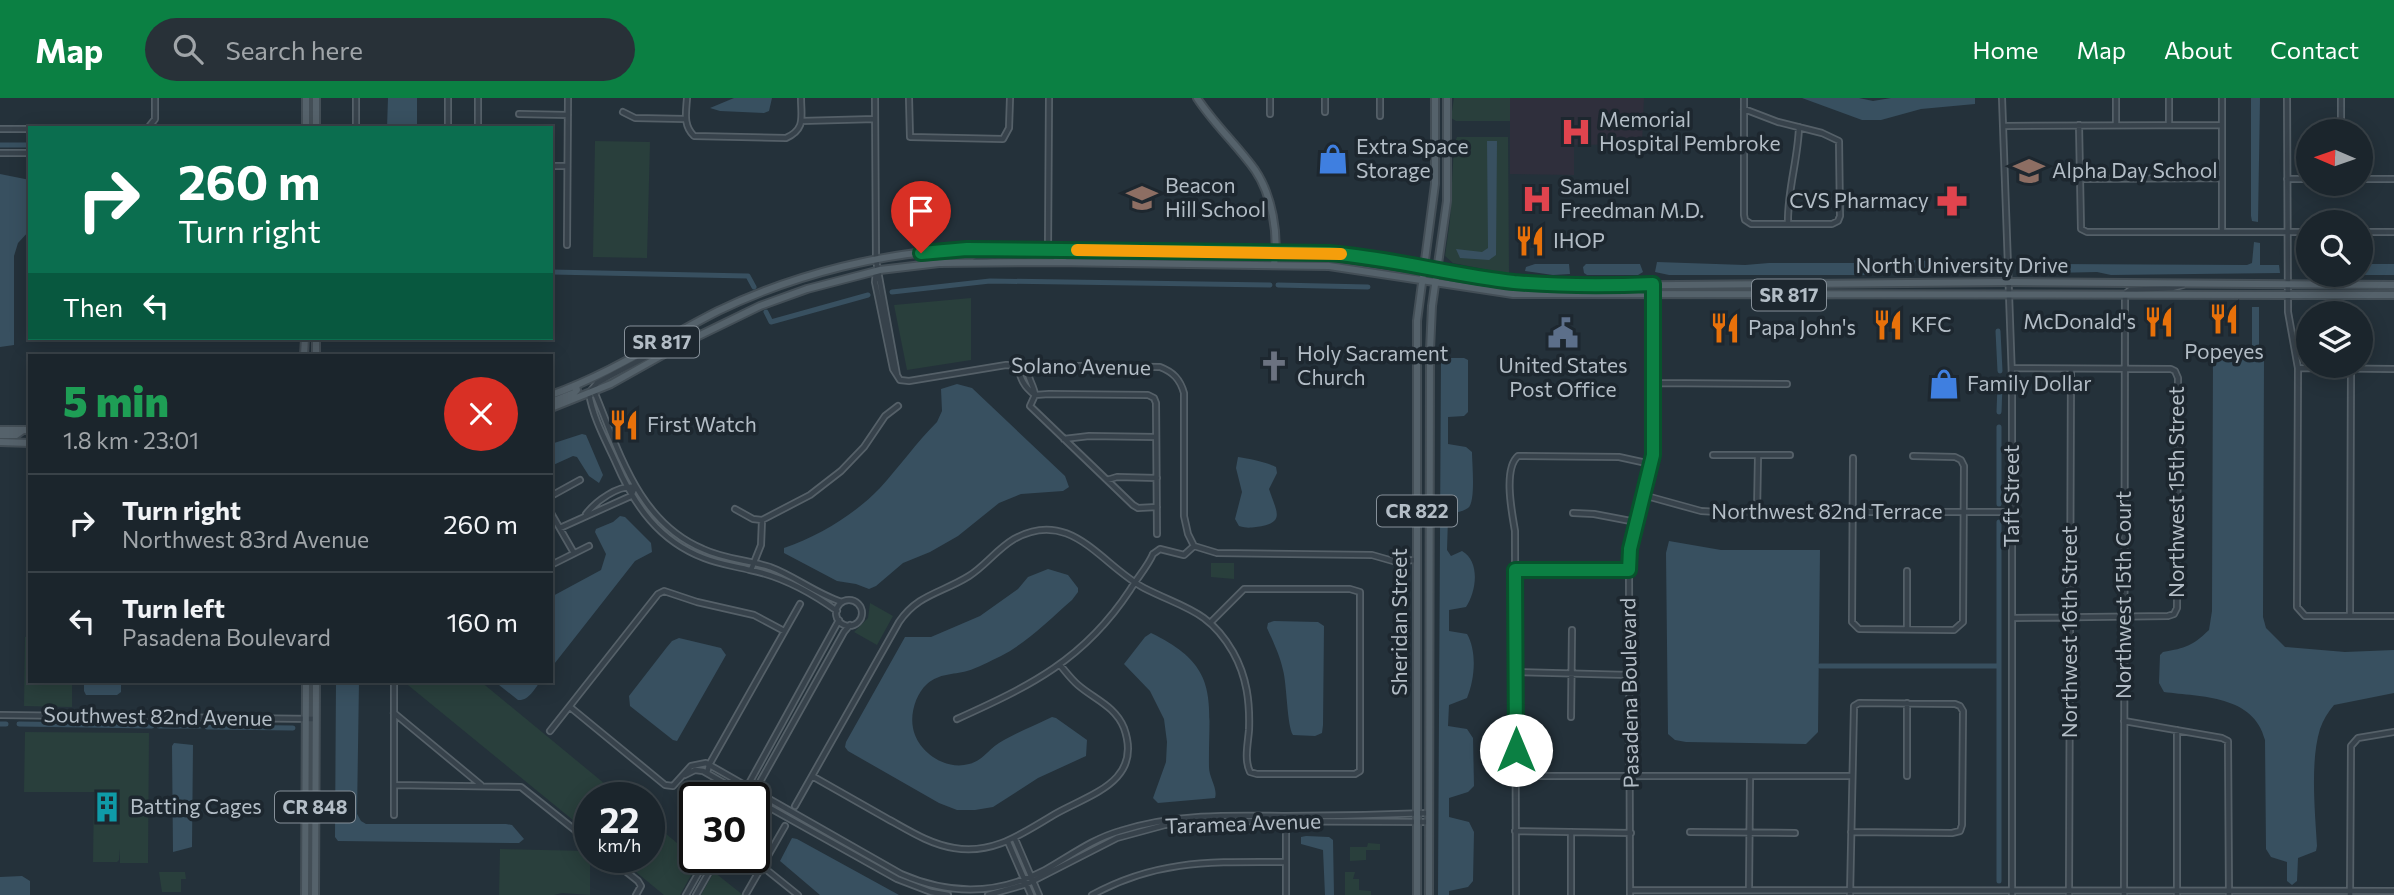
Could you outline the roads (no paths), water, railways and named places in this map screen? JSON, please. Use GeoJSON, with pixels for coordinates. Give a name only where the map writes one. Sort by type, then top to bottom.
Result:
{"type":"FeatureCollection","features":[{"type":"Feature","properties":{"kind":"main road"},"geometry":{"type":"LineString","coordinates":[[306,98],[306,126]]}},
{"type":"Feature","properties":{"kind":"main road"},"geometry":{"type":"LineString","coordinates":[[316,98],[316,126]]}},
{"type":"Feature","properties":{"kind":"main road"},"geometry":{"type":"LineString","coordinates":[[1197,98],[1257,173],[1272,214],[1276,252],[1273,264]]}},
{"type":"Feature","properties":{"kind":"main road","name":"Sheridan Street"},"geometry":{"type":"LineString","coordinates":[[1417,895],[1416,344],[1421,281],[1435,184],[1435,98]]}},
{"type":"Feature","properties":{"kind":"main road","name":"Sheridan Street"},"geometry":{"type":"LineString","coordinates":[[1429,895],[1430,350],[1435,283],[1447,201],[1447,98]]}},
{"type":"Feature","properties":{"kind":"main road","name":"North University Drive"},"geometry":{"type":"LineString","coordinates":[[553,394],[752,296],[801,278],[876,260],[937,251],[1276,252],[1351,255],[1437,270],[1577,286],[2008,282],[2394,285]]}},
{"type":"Feature","properties":{"kind":"main road"},"geometry":{"type":"LineString","coordinates":[[1055,262],[1065,255],[1112,256],[1132,251]]}},
{"type":"Feature","properties":{"kind":"main road","name":"North University Drive"},"geometry":{"type":"LineString","coordinates":[[553,407],[592,392],[760,306],[807,289],[876,271],[920,264],[975,261],[1273,264],[1356,269],[1513,294],[2394,295]]}},
{"type":"Feature","properties":{"kind":"main road"},"geometry":{"type":"LineString","coordinates":[[553,401],[574,393],[576,385]]}},
{"type":"Feature","properties":{"kind":"main road"},"geometry":{"type":"LineString","coordinates":[[0,430],[26,430]]}},
{"type":"Feature","properties":{"kind":"main road"},"geometry":{"type":"LineString","coordinates":[[0,435],[16,435],[26,430]]}},
{"type":"Feature","properties":{"kind":"main road"},"geometry":{"type":"LineString","coordinates":[[0,443],[28,441]]}},
{"type":"Feature","properties":{"kind":"main road","name":"CR 848"},"geometry":{"type":"LineString","coordinates":[[305,895],[306,683]]}},
{"type":"Feature","properties":{"kind":"main road","name":"CR 848"},"geometry":{"type":"LineString","coordinates":[[315,895],[316,683]]}},
{"type":"Feature","properties":{"kind":"main road"},"geometry":{"type":"LineString","coordinates":[[305,854],[315,854]]}},
{"type":"Feature","properties":{"kind":"street"},"geometry":{"type":"LineString","coordinates":[[151,126],[155,119],[155,98]]}},
{"type":"Feature","properties":{"kind":"street"},"geometry":{"type":"LineString","coordinates":[[356,98],[356,126]]}},
{"type":"Feature","properties":{"kind":"street"},"geometry":{"type":"LineString","coordinates":[[448,98],[448,126]]}},
{"type":"Feature","properties":{"kind":"street"},"geometry":{"type":"LineString","coordinates":[[478,98],[478,126]]}},
{"type":"Feature","properties":{"kind":"street"},"geometry":{"type":"LineString","coordinates":[[567,245],[568,98]]}},
{"type":"Feature","properties":{"kind":"street"},"geometry":{"type":"LineString","coordinates":[[687,98],[685,119],[694,136],[786,138],[796,133],[801,121],[801,98]]}},
{"type":"Feature","properties":{"kind":"street","name":"Solano Avenue"},"geometry":{"type":"LineString","coordinates":[[875,98],[875,282],[897,378],[909,381],[1017,365],[1160,367],[1177,378],[1184,398],[1184,516],[1194,545]]}},
{"type":"Feature","properties":{"kind":"street"},"geometry":{"type":"LineString","coordinates":[[909,98],[910,137],[1003,139],[1009,128],[1010,98]]}},
{"type":"Feature","properties":{"kind":"street"},"geometry":{"type":"LineString","coordinates":[[975,261],[985,256],[1031,256],[1048,250],[1049,98]]}},
{"type":"Feature","properties":{"kind":"street"},"geometry":{"type":"LineString","coordinates":[[1270,98],[1270,114]]}},
{"type":"Feature","properties":{"kind":"street"},"geometry":{"type":"LineString","coordinates":[[1325,98],[1325,112]]}},
{"type":"Feature","properties":{"kind":"street"},"geometry":{"type":"LineString","coordinates":[[1380,98],[1380,116]]}},
{"type":"Feature","properties":{"kind":"street"},"geometry":{"type":"LineString","coordinates":[[1744,98],[1744,109],[1744,215],[1748,222],[1832,225],[1838,221],[1841,144],[1822,133],[1744,109]]}},
{"type":"Feature","properties":{"kind":"street","name":"Taft Street"},"geometry":{"type":"LineString","coordinates":[[2002,98],[2012,368],[2012,893]]}},
{"type":"Feature","properties":{"kind":"street"},"geometry":{"type":"LineString","coordinates":[[2116,98],[2116,124]]}},
{"type":"Feature","properties":{"kind":"street"},"geometry":{"type":"LineString","coordinates":[[2169,98],[2169,125]]}},
{"type":"Feature","properties":{"kind":"street"},"geometry":{"type":"LineString","coordinates":[[2222,98],[2222,232]]}},
{"type":"Feature","properties":{"kind":"street"},"geometry":{"type":"LineString","coordinates":[[2287,98],[2287,295],[2296,357]]}},
{"type":"Feature","properties":{"kind":"street"},"geometry":{"type":"LineString","coordinates":[[2340,119],[2341,98]]}},
{"type":"Feature","properties":{"kind":"street"},"geometry":{"type":"LineString","coordinates":[[624,112],[635,118],[685,119]]}},
{"type":"Feature","properties":{"kind":"street"},"geometry":{"type":"LineString","coordinates":[[519,114],[568,115]]}},
{"type":"Feature","properties":{"kind":"street"},"geometry":{"type":"LineString","coordinates":[[801,121],[875,119]]}},
{"type":"Feature","properties":{"kind":"street"},"geometry":{"type":"LineString","coordinates":[[2079,125],[2081,229],[2087,232],[2296,232]]}},
{"type":"Feature","properties":{"kind":"street"},"geometry":{"type":"LineString","coordinates":[[2003,126],[2222,125]]}},
{"type":"Feature","properties":{"kind":"street"},"geometry":{"type":"LineString","coordinates":[[1788,224],[1788,197],[1797,160],[1799,127]]}},
{"type":"Feature","properties":{"kind":"street"},"geometry":{"type":"LineString","coordinates":[[0,129],[28,129]]}},
{"type":"Feature","properties":{"kind":"street"},"geometry":{"type":"LineString","coordinates":[[0,153],[28,153]]}},
{"type":"Feature","properties":{"kind":"street"},"geometry":{"type":"LineString","coordinates":[[553,166],[568,166]]}},
{"type":"Feature","properties":{"kind":"street"},"geometry":{"type":"LineString","coordinates":[[2079,178],[2222,178]]}},
{"type":"Feature","properties":{"kind":"street"},"geometry":{"type":"LineString","coordinates":[[2287,179],[2296,179]]}},
{"type":"Feature","properties":{"kind":"street"},"geometry":{"type":"LineString","coordinates":[[2373,179],[2394,179]]}},
{"type":"Feature","properties":{"kind":"street"},"geometry":{"type":"LineString","coordinates":[[2373,232],[2394,232]]}},
{"type":"Feature","properties":{"kind":"street","name":"Pasadena Boulevard"},"geometry":{"type":"LineString","coordinates":[[1630,892],[1632,775],[1629,570],[1630,549],[1651,464],[1653,284]]}},
{"type":"Feature","properties":{"kind":"street","name":"North University Drive"},"geometry":{"type":"LineString","coordinates":[[2125,294],[2130,290],[2172,288],[2187,284]]}},
{"type":"Feature","properties":{"kind":"street","name":"Northwest 15th Court"},"geometry":{"type":"LineString","coordinates":[[2124,892],[2125,294]]}},
{"type":"Feature","properties":{"kind":"street"},"geometry":{"type":"LineString","coordinates":[[666,340],[662,349],[597,383],[592,392],[599,425],[631,496],[655,527],[696,555],[781,580],[837,611]]}},
{"type":"Feature","properties":{"kind":"street"},"geometry":{"type":"LineString","coordinates":[[1017,365],[1023,383],[1035,395],[1150,395],[1156,403],[1157,534]]}},
{"type":"Feature","properties":{"kind":"street"},"geometry":{"type":"LineString","coordinates":[[1028,365],[1026,371],[1035,395],[1030,406],[1136,507],[1157,507]]}},
{"type":"Feature","properties":{"kind":"street"},"geometry":{"type":"LineString","coordinates":[[2012,368],[2125,369]]}},
{"type":"Feature","properties":{"kind":"street","name":"Northwest 16th Street"},"geometry":{"type":"LineString","coordinates":[[2069,893],[2071,369]]}},
{"type":"Feature","properties":{"kind":"street","name":"Northwest 15th Street"},"geometry":{"type":"LineString","coordinates":[[2123,616],[2168,616],[2174,614],[2176,608],[2178,392],[2178,378],[2171,369],[2125,369]]}},
{"type":"Feature","properties":{"kind":"street"},"geometry":{"type":"LineString","coordinates":[[2373,369],[2394,369]]}},
{"type":"Feature","properties":{"kind":"street"},"geometry":{"type":"LineString","coordinates":[[2298,378],[2297,607],[2305,617],[2394,616]]}},
{"type":"Feature","properties":{"kind":"street"},"geometry":{"type":"LineString","coordinates":[[2350,616],[2351,378]]}},
{"type":"Feature","properties":{"kind":"street"},"geometry":{"type":"LineString","coordinates":[[1023,383],[1029,379]]}},
{"type":"Feature","properties":{"kind":"street"},"geometry":{"type":"LineString","coordinates":[[1654,383],[1787,384]]}},
{"type":"Feature","properties":{"kind":"street"},"geometry":{"type":"LineString","coordinates":[[592,392],[635,487],[648,506],[670,529],[699,548],[785,573],[842,602],[854,601],[860,606],[861,619],[844,632],[761,782]]}},
{"type":"Feature","properties":{"kind":"street"},"geometry":{"type":"LineString","coordinates":[[734,509],[745,516],[762,520],[810,495],[841,471],[864,447],[885,416],[898,406]]}},
{"type":"Feature","properties":{"kind":"street"},"geometry":{"type":"LineString","coordinates":[[1064,439],[1089,436],[1156,438]]}},
{"type":"Feature","properties":{"kind":"street"},"geometry":{"type":"LineString","coordinates":[[1713,455],[1790,455]]}},
{"type":"Feature","properties":{"kind":"street"},"geometry":{"type":"LineString","coordinates":[[1516,895],[1515,531],[1511,508],[1510,467],[1513,459],[1518,456],[1619,457],[1651,464]]}},
{"type":"Feature","properties":{"kind":"street"},"geometry":{"type":"LineString","coordinates":[[1757,513],[1758,456]]}},
{"type":"Feature","properties":{"kind":"street"},"geometry":{"type":"LineString","coordinates":[[1853,458],[1852,622],[1855,627],[1954,630],[1963,622],[1964,466],[1961,460],[1955,457],[1913,456]]}},
{"type":"Feature","properties":{"kind":"street"},"geometry":{"type":"LineString","coordinates":[[1107,480],[1116,477],[1157,478]]}},
{"type":"Feature","properties":{"kind":"street"},"geometry":{"type":"LineString","coordinates":[[553,495],[580,481]]}},
{"type":"Feature","properties":{"kind":"street"},"geometry":{"type":"LineString","coordinates":[[586,514],[593,504],[626,486],[635,487]]}},
{"type":"Feature","properties":{"kind":"street"},"geometry":{"type":"LineString","coordinates":[[560,528],[631,496],[635,487]]}},
{"type":"Feature","properties":{"kind":"street","name":"Northwest 82nd Terrace"},"geometry":{"type":"LineString","coordinates":[[1643,495],[1701,511],[2012,512]]}},
{"type":"Feature","properties":{"kind":"street"},"geometry":{"type":"LineString","coordinates":[[608,497],[612,505]]}},
{"type":"Feature","properties":{"kind":"street"},"geometry":{"type":"LineString","coordinates":[[1573,513],[1636,522]]}},
{"type":"Feature","properties":{"kind":"street"},"geometry":{"type":"LineString","coordinates":[[553,516],[574,553]]}},
{"type":"Feature","properties":{"kind":"street"},"geometry":{"type":"LineString","coordinates":[[751,570],[761,545],[762,520]]}},
{"type":"Feature","properties":{"kind":"street"},"geometry":{"type":"LineString","coordinates":[[795,806],[905,612],[922,597],[954,585],[971,575],[1016,538],[1048,530],[1081,538],[1135,582],[1188,607],[1210,623],[1233,652],[1246,683],[1249,719],[1247,761],[1250,772],[1355,774],[1360,771],[1360,592],[1350,589],[1244,589],[1210,623]]}},
{"type":"Feature","properties":{"kind":"street"},"geometry":{"type":"LineString","coordinates":[[957,719],[1007,696],[1060,665],[1103,626],[1135,582],[1148,558],[1157,550],[1184,555],[1194,545],[1217,553],[1372,555],[1393,561],[1417,560]]}},
{"type":"Feature","properties":{"kind":"street"},"geometry":{"type":"LineString","coordinates":[[553,564],[589,546]]}},
{"type":"Feature","properties":{"kind":"street"},"geometry":{"type":"LineString","coordinates":[[696,555],[699,548]]}},
{"type":"Feature","properties":{"kind":"street"},"geometry":{"type":"LineString","coordinates":[[1515,570],[1629,570]]}},
{"type":"Feature","properties":{"kind":"street"},"geometry":{"type":"LineString","coordinates":[[1907,571],[1907,630]]}},
{"type":"Feature","properties":{"kind":"street"},"geometry":{"type":"LineString","coordinates":[[550,731],[658,594],[664,591],[697,602],[754,615],[784,632]]}},
{"type":"Feature","properties":{"kind":"street"},"geometry":{"type":"LineString","coordinates":[[750,782],[839,620],[837,611],[842,602]]}},
{"type":"Feature","properties":{"kind":"street"},"geometry":{"type":"LineString","coordinates":[[683,776],[695,770],[707,773],[709,765],[800,604]]}},
{"type":"Feature","properties":{"kind":"street"},"geometry":{"type":"LineString","coordinates":[[2012,618],[2123,616]]}},
{"type":"Feature","properties":{"kind":"street"},"geometry":{"type":"LineString","coordinates":[[839,620],[850,625]]}},
{"type":"Feature","properties":{"kind":"street"},"geometry":{"type":"LineString","coordinates":[[1571,718],[1572,630]]}},
{"type":"Feature","properties":{"kind":"street"},"geometry":{"type":"LineString","coordinates":[[812,776],[930,842],[971,849],[1016,839],[1061,811],[1101,792],[1120,773],[1125,759],[1127,746],[1118,717],[1108,706],[1077,685],[1060,665]]}},
{"type":"Feature","properties":{"kind":"street"},"geometry":{"type":"LineString","coordinates":[[1516,672],[1629,675]]}},
{"type":"Feature","properties":{"kind":"street"},"geometry":{"type":"LineString","coordinates":[[394,683],[394,815]]}},
{"type":"Feature","properties":{"kind":"street"},"geometry":{"type":"LineString","coordinates":[[1850,893],[1851,776],[1854,706],[1859,703],[1960,706],[1963,711],[1960,831],[1851,832]]}},
{"type":"Feature","properties":{"kind":"street"},"geometry":{"type":"LineString","coordinates":[[1907,703],[1907,776]]}},
{"type":"Feature","properties":{"kind":"street"},"geometry":{"type":"LineString","coordinates":[[570,707],[665,785],[673,786],[694,765],[709,765]]}},
{"type":"Feature","properties":{"kind":"street"},"geometry":{"type":"LineString","coordinates":[[394,713],[481,786]]}},
{"type":"Feature","properties":{"kind":"street","name":"Southwest 82nd Avenue"},"geometry":{"type":"LineString","coordinates":[[0,715],[316,719]]}},
{"type":"Feature","properties":{"kind":"street"},"geometry":{"type":"LineString","coordinates":[[2124,720],[2228,741],[2229,893]]}},
{"type":"Feature","properties":{"kind":"street"},"geometry":{"type":"LineString","coordinates":[[2177,730],[2177,893]]}},
{"type":"Feature","properties":{"kind":"street"},"geometry":{"type":"LineString","coordinates":[[2350,893],[2351,746],[2357,738],[2394,732]]}},
{"type":"Feature","properties":{"kind":"street","name":"Taramea Avenue"},"geometry":{"type":"LineString","coordinates":[[709,765],[738,782]]}},
{"type":"Feature","properties":{"kind":"street","name":"Taramea Avenue"},"geometry":{"type":"LineString","coordinates":[[707,773],[721,782]]}},
{"type":"Feature","properties":{"kind":"street"},"geometry":{"type":"LineString","coordinates":[[1516,776],[1851,776]]}},
{"type":"Feature","properties":{"kind":"street"},"geometry":{"type":"LineString","coordinates":[[1749,890],[1750,777]]}},
{"type":"Feature","properties":{"kind":"street"},"geometry":{"type":"LineString","coordinates":[[394,785],[514,786],[527,790],[574,829]]}},
{"type":"Feature","properties":{"kind":"street","name":"Taramea Avenue"},"geometry":{"type":"LineString","coordinates":[[770,806],[918,882],[952,890],[972,891],[1025,881]]}},
{"type":"Feature","properties":{"kind":"street","name":"Taramea Avenue"},"geometry":{"type":"LineString","coordinates":[[770,807],[897,879],[923,890],[948,895]]}},
{"type":"Feature","properties":{"kind":"street","name":"Taramea Avenue"},"geometry":{"type":"LineString","coordinates":[[988,895],[1032,878],[1097,846],[1144,830],[1188,822],[1429,813]]}},
{"type":"Feature","properties":{"kind":"street"},"geometry":{"type":"LineString","coordinates":[[1286,819],[1286,895]]}},
{"type":"Feature","properties":{"kind":"street","name":"Taramea Avenue"},"geometry":{"type":"LineString","coordinates":[[1286,819],[1429,822]]}},
{"type":"Feature","properties":{"kind":"street"},"geometry":{"type":"LineString","coordinates":[[770,852],[785,826]]}},
{"type":"Feature","properties":{"kind":"street"},"geometry":{"type":"LineString","coordinates":[[1515,831],[1631,833]]}},
{"type":"Feature","properties":{"kind":"street"},"geometry":{"type":"LineString","coordinates":[[1571,832],[1571,895]]}},
{"type":"Feature","properties":{"kind":"street"},"geometry":{"type":"LineString","coordinates":[[1690,832],[1795,834]]}},
{"type":"Feature","properties":{"kind":"street"},"geometry":{"type":"LineString","coordinates":[[1016,839],[1039,895]]}},
{"type":"Feature","properties":{"kind":"street"},"geometry":{"type":"LineString","coordinates":[[1008,842],[1031,895]]}},
{"type":"Feature","properties":{"kind":"street"},"geometry":{"type":"LineString","coordinates":[[1092,895],[1116,882],[1150,870],[1179,865],[1205,862],[1286,862]]}},
{"type":"Feature","properties":{"kind":"street"},"geometry":{"type":"LineString","coordinates":[[770,872],[798,895]]}},
{"type":"Feature","properties":{"kind":"street"},"geometry":{"type":"LineString","coordinates":[[628,873],[640,886],[636,895]]}},
{"type":"Feature","properties":{"kind":"street"},"geometry":{"type":"LineString","coordinates":[[686,895],[698,873]]}},
{"type":"Feature","properties":{"kind":"street"},"geometry":{"type":"LineString","coordinates":[[696,895],[708,873]]}},
{"type":"Feature","properties":{"kind":"street"},"geometry":{"type":"LineString","coordinates":[[746,894],[758,873]]}},
{"type":"Feature","properties":{"kind":"street"},"geometry":{"type":"LineString","coordinates":[[1630,892],[2394,891]]}},
{"type":"Feature","properties":{"kind":"waterway"},"geometry":{"type":"LineString","coordinates":[[0,145],[28,145]]}},
{"type":"Feature","properties":{"kind":"waterway"},"geometry":{"type":"LineString","coordinates":[[553,272],[748,276],[754,287]]}},
{"type":"Feature","properties":{"kind":"waterway"},"geometry":{"type":"LineString","coordinates":[[892,292],[990,281],[1270,285]]}},
{"type":"Feature","properties":{"kind":"waterway"},"geometry":{"type":"LineString","coordinates":[[1278,285],[1368,287]]}},
{"type":"Feature","properties":{"kind":"waterway"},"geometry":{"type":"LineString","coordinates":[[766,312],[771,322],[868,295]]}},
{"type":"Feature","properties":{"kind":"waterway"},"geometry":{"type":"LineString","coordinates":[[1998,331],[2000,371]]}},
{"type":"Feature","properties":{"kind":"waterway"},"geometry":{"type":"LineString","coordinates":[[1999,412],[2000,385]]}},
{"type":"Feature","properties":{"kind":"waterway"},"geometry":{"type":"LineString","coordinates":[[1999,427],[1999,504]]}},
{"type":"Feature","properties":{"kind":"waterway"},"geometry":{"type":"LineString","coordinates":[[1999,522],[1999,881]]}},
{"type":"Feature","properties":{"kind":"waterway"},"geometry":{"type":"LineString","coordinates":[[1820,666],[1999,666]]}},
{"type":"Feature","properties":{"kind":"waterway"},"geometry":{"type":"LineString","coordinates":[[0,724],[6,724]]}},
{"type":"Feature","properties":{"kind":"waterway"},"geometry":{"type":"LineString","coordinates":[[19,724],[152,726]]}},
{"type":"Feature","properties":{"kind":"waterway"},"geometry":{"type":"LineString","coordinates":[[159,726],[200,726]]}},
{"type":"Feature","properties":{"kind":"waterway"},"geometry":{"type":"LineString","coordinates":[[207,727],[293,728]]}},
{"type":"Feature","properties":{"kind":"place","name":"Memorial Hospital Pembroke"},"geometry":{"type":"Point","coordinates":[1576,132]}},
{"type":"Feature","properties":{"kind":"place","name":"Extra Space Storage"},"geometry":{"type":"Point","coordinates":[1333,159]}},
{"type":"Feature","properties":{"kind":"place","name":"Alpha Day School"},"geometry":{"type":"Point","coordinates":[2029,171]}},
{"type":"Feature","properties":{"kind":"place","name":"Beacon Hill School"},"geometry":{"type":"Point","coordinates":[1142,198]}},
{"type":"Feature","properties":{"kind":"place","name":"Samuel Freedman M.D."},"geometry":{"type":"Point","coordinates":[1537,199]}},
{"type":"Feature","properties":{"kind":"place","name":"CVS Pharmacy"},"geometry":{"type":"Point","coordinates":[1952,201]}},
{"type":"Feature","properties":{"kind":"place","name":"IHOP"},"geometry":{"type":"Point","coordinates":[1530,241]}},
{"type":"Feature","properties":{"kind":"place","name":"Popeyes"},"geometry":{"type":"Point","coordinates":[2224,319]}},
{"type":"Feature","properties":{"kind":"place","name":"McDonald's"},"geometry":{"type":"Point","coordinates":[2159,322]}},
{"type":"Feature","properties":{"kind":"place","name":"KFC"},"geometry":{"type":"Point","coordinates":[1888,325]}},
{"type":"Feature","properties":{"kind":"place","name":"Papa John's"},"geometry":{"type":"Point","coordinates":[1725,328]}},
{"type":"Feature","properties":{"kind":"place","name":"United States Post Office"},"geometry":{"type":"Point","coordinates":[1563,333]}},
{"type":"Feature","properties":{"kind":"place","name":"Holy Sacrament Church"},"geometry":{"type":"Point","coordinates":[1274,366]}},
{"type":"Feature","properties":{"kind":"place","name":"Family Dollar"},"geometry":{"type":"Point","coordinates":[1944,384]}},
{"type":"Feature","properties":{"kind":"place","name":"First Watch"},"geometry":{"type":"Point","coordinates":[624,425]}},
{"type":"Feature","properties":{"kind":"place","name":"Batting Cages"},"geometry":{"type":"Point","coordinates":[107,807]}}]}
